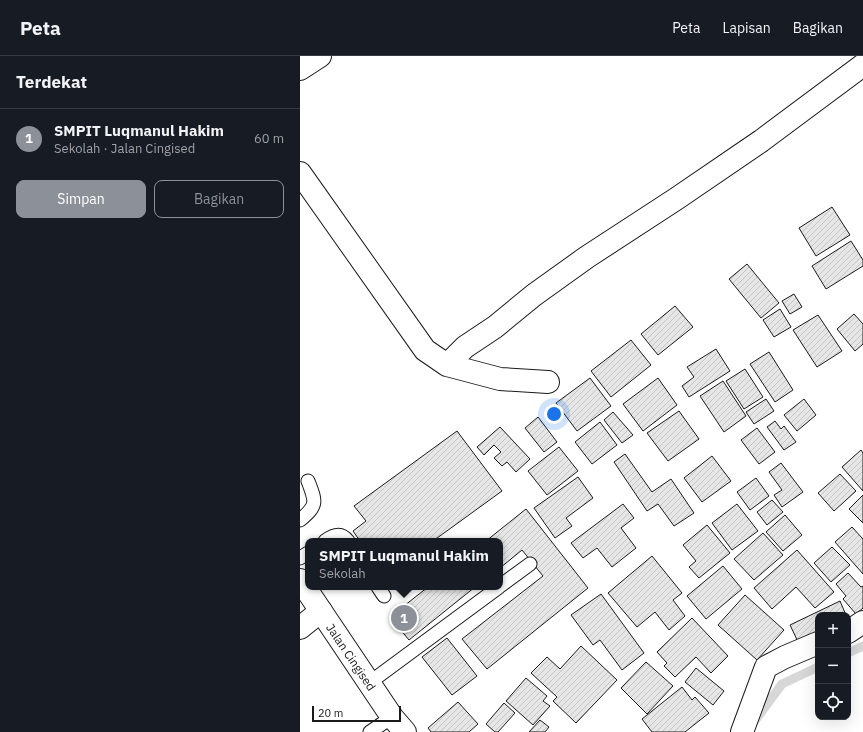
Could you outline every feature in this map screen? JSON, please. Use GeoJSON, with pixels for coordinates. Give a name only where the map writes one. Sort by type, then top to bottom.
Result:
{"type":"FeatureCollection","features":[{"type":"Feature","properties":{"kind":"street"},"geometry":{"type":"LineString","coordinates":[[300,69],[320,56]]}},
{"type":"Feature","properties":{"kind":"street"},"geometry":{"type":"LineString","coordinates":[[447,365],[465,346],[495,327],[587,257],[748,150],[863,65]]}},
{"type":"Feature","properties":{"kind":"street"},"geometry":{"type":"LineString","coordinates":[[300,173],[425,350],[447,365],[500,379],[548,382]]}},
{"type":"Feature","properties":{"kind":"street","name":"Jalan Cingised"},"geometry":{"type":"LineString","coordinates":[[307,590],[398,725]]}},
{"type":"Feature","properties":{"kind":"street"},"geometry":{"type":"LineString","coordinates":[[300,628],[321,612]]}},
{"type":"Feature","properties":{"kind":"street"},"geometry":{"type":"LineString","coordinates":[[851,630],[863,622]]}},
{"type":"Feature","properties":{"kind":"street"},"geometry":{"type":"LineString","coordinates":[[742,732],[766,667],[785,656],[815,645]]}},
{"type":"Feature","properties":{"kind":"lane"},"geometry":{"type":"LineString","coordinates":[[300,520],[311,510],[315,499],[308,481]]}},
{"type":"Feature","properties":{"kind":"lane"},"geometry":{"type":"LineString","coordinates":[[329,538],[340,535],[346,538]]}},
{"type":"Feature","properties":{"kind":"lane"},"geometry":{"type":"LineString","coordinates":[[503,585],[530,564]]}},
{"type":"Feature","properties":{"kind":"lane"},"geometry":{"type":"LineString","coordinates":[[369,683],[496,590]]}},
{"type":"Feature","properties":{"kind":"lane"},"geometry":{"type":"LineString","coordinates":[[370,732],[398,725]]}},
{"type":"Feature","properties":{"kind":"building"},"geometry":{"type":"Polygon","coordinates":[[[832,207],[850,235],[816,256],[799,228],[832,207]]]}},
{"type":"Feature","properties":{"kind":"building"},"geometry":{"type":"Polygon","coordinates":[[[851,241],[863,260],[863,266],[826,289],[812,266],[851,241]]]}},
{"type":"Feature","properties":{"kind":"building"},"geometry":{"type":"Polygon","coordinates":[[[747,264],[779,303],[761,318],[729,279],[747,264]]]}},
{"type":"Feature","properties":{"kind":"building"},"geometry":{"type":"Polygon","coordinates":[[[794,294],[802,307],[790,314],[782,301],[794,294]]]}},
{"type":"Feature","properties":{"kind":"building"},"geometry":{"type":"Polygon","coordinates":[[[675,306],[693,327],[658,355],[641,334],[675,306]]]}},
{"type":"Feature","properties":{"kind":"building"},"geometry":{"type":"Polygon","coordinates":[[[780,309],[791,327],[774,337],[763,320],[780,309]]]}},
{"type":"Feature","properties":{"kind":"building"},"geometry":{"type":"Polygon","coordinates":[[[854,314],[863,324],[863,344],[855,351],[837,329],[854,314]]]}},
{"type":"Feature","properties":{"kind":"building"},"geometry":{"type":"Polygon","coordinates":[[[818,315],[842,351],[817,367],[793,330],[818,315]]]}},
{"type":"Feature","properties":{"kind":"building"},"geometry":{"type":"Polygon","coordinates":[[[631,340],[651,365],[611,397],[591,371],[631,340]]]}},
{"type":"Feature","properties":{"kind":"building"},"geometry":{"type":"Polygon","coordinates":[[[716,349],[730,371],[689,397],[682,386],[694,377],[687,367],[716,349]]]}},
{"type":"Feature","properties":{"kind":"building"},"geometry":{"type":"Polygon","coordinates":[[[769,352],[793,390],[775,402],[750,364],[769,352]]]}},
{"type":"Feature","properties":{"kind":"building"},"geometry":{"type":"Polygon","coordinates":[[[745,369],[763,397],[744,409],[726,381],[745,369]]]}},
{"type":"Feature","properties":{"kind":"building"},"geometry":{"type":"Polygon","coordinates":[[[590,378],[611,406],[577,431],[556,403],[590,378]]]}},
{"type":"Feature","properties":{"kind":"building"},"geometry":{"type":"Polygon","coordinates":[[[658,378],[677,405],[643,431],[623,404],[658,378]]]}},
{"type":"Feature","properties":{"kind":"building"},"geometry":{"type":"Polygon","coordinates":[[[723,381],[746,416],[724,432],[700,396],[723,381]]]}},
{"type":"Feature","properties":{"kind":"building"},"geometry":{"type":"Polygon","coordinates":[[[766,399],[774,411],[754,424],[746,412],[766,399]]]}},
{"type":"Feature","properties":{"kind":"building"},"geometry":{"type":"Polygon","coordinates":[[[804,399],[816,415],[797,431],[784,415],[804,399]]]}},
{"type":"Feature","properties":{"kind":"building"},"geometry":{"type":"Polygon","coordinates":[[[679,411],[699,439],[668,461],[647,433],[679,411]]]}},
{"type":"Feature","properties":{"kind":"building"},"geometry":{"type":"Polygon","coordinates":[[[613,412],[633,435],[622,443],[604,420],[613,412]]]}},
{"type":"Feature","properties":{"kind":"building"},"geometry":{"type":"Polygon","coordinates":[[[538,417],[557,442],[544,452],[525,428],[538,417]]]}},
{"type":"Feature","properties":{"kind":"building"},"geometry":{"type":"Polygon","coordinates":[[[775,421],[781,429],[784,426],[796,442],[784,450],[767,427],[775,421]]]}},
{"type":"Feature","properties":{"kind":"building"},"geometry":{"type":"Polygon","coordinates":[[[600,422],[617,445],[592,464],[575,442],[600,422]]]}},
{"type":"Feature","properties":{"kind":"building"},"geometry":{"type":"Polygon","coordinates":[[[500,427],[530,459],[516,472],[507,462],[502,466],[494,458],[501,452],[494,445],[484,455],[477,447],[500,427]]]}},
{"type":"Feature","properties":{"kind":"building"},"geometry":{"type":"Polygon","coordinates":[[[757,428],[775,452],[759,464],[741,440],[757,428]]]}},
{"type":"Feature","properties":{"kind":"building"},"geometry":{"type":"Polygon","coordinates":[[[457,431],[502,491],[437,538],[358,538],[353,531],[366,521],[354,506],[457,431]]]}},
{"type":"Feature","properties":{"kind":"building"},"geometry":{"type":"Polygon","coordinates":[[[559,447],[578,471],[547,495],[528,471],[559,447]]]}},
{"type":"Feature","properties":{"kind":"building"},"geometry":{"type":"Polygon","coordinates":[[[861,450],[863,453],[863,491],[842,467],[861,450]]]}},
{"type":"Feature","properties":{"kind":"building"},"geometry":{"type":"Polygon","coordinates":[[[625,454],[652,492],[671,479],[694,513],[674,526],[658,504],[647,511],[614,462],[625,454]]]}},
{"type":"Feature","properties":{"kind":"building"},"geometry":{"type":"Polygon","coordinates":[[[712,456],[731,481],[702,502],[684,478],[712,456]]]}},
{"type":"Feature","properties":{"kind":"building"},"geometry":{"type":"Polygon","coordinates":[[[781,463],[803,492],[782,507],[774,495],[782,490],[769,472],[781,463]]]}},
{"type":"Feature","properties":{"kind":"building"},"geometry":{"type":"Polygon","coordinates":[[[840,474],[856,491],[834,511],[818,493],[840,474]]]}},
{"type":"Feature","properties":{"kind":"building"},"geometry":{"type":"Polygon","coordinates":[[[578,477],[593,498],[566,518],[572,526],[555,538],[534,508],[578,477]]]}},
{"type":"Feature","properties":{"kind":"building"},"geometry":{"type":"Polygon","coordinates":[[[756,478],[769,496],[750,510],[737,492],[756,478]]]}},
{"type":"Feature","properties":{"kind":"building"},"geometry":{"type":"Polygon","coordinates":[[[863,495],[863,523],[849,509],[863,495]]]}},
{"type":"Feature","properties":{"kind":"building"},"geometry":{"type":"Polygon","coordinates":[[[772,500],[783,512],[767,525],[757,512],[772,500]]]}},
{"type":"Feature","properties":{"kind":"building"},"geometry":{"type":"Polygon","coordinates":[[[623,504],[634,518],[621,528],[636,548],[612,567],[597,548],[583,558],[571,543],[623,504]]]}},
{"type":"Feature","properties":{"kind":"building"},"geometry":{"type":"Polygon","coordinates":[[[737,504],[758,531],[732,550],[712,523],[737,504]]]}},
{"type":"Feature","properties":{"kind":"building"},"geometry":{"type":"Polygon","coordinates":[[[526,509],[588,588],[487,669],[462,639],[543,576],[522,550],[503,566],[503,538],[490,538],[526,509]]]}},
{"type":"Feature","properties":{"kind":"building"},"geometry":{"type":"Polygon","coordinates":[[[785,515],[802,535],[783,551],[766,532],[785,515]]]}},
{"type":"Feature","properties":{"kind":"building"},"geometry":{"type":"Polygon","coordinates":[[[707,525],[730,553],[699,578],[689,567],[696,561],[683,545],[707,525]]]}},
{"type":"Feature","properties":{"kind":"building"},"geometry":{"type":"Polygon","coordinates":[[[852,527],[863,539],[863,574],[835,542],[852,527]]]}},
{"type":"Feature","properties":{"kind":"building"},"geometry":{"type":"Polygon","coordinates":[[[763,533],[783,555],[754,580],[734,559],[763,533]]]}},
{"type":"Feature","properties":{"kind":"building"},"geometry":{"type":"Polygon","coordinates":[[[832,547],[850,565],[831,582],[814,563],[832,547]]]}},
{"type":"Feature","properties":{"kind":"building"},"geometry":{"type":"Polygon","coordinates":[[[797,550],[834,592],[815,608],[796,587],[772,609],[754,588],[797,550]]]}},
{"type":"Feature","properties":{"kind":"building"},"geometry":{"type":"Polygon","coordinates":[[[652,556],[682,593],[673,600],[685,616],[669,630],[655,612],[637,627],[608,593],[652,556]]]}},
{"type":"Feature","properties":{"kind":"building"},"geometry":{"type":"Polygon","coordinates":[[[723,566],[742,589],[706,619],[687,596],[723,566]]]}},
{"type":"Feature","properties":{"kind":"building"},"geometry":{"type":"Polygon","coordinates":[[[848,573],[861,587],[863,586],[863,608],[856,614],[843,599],[846,596],[836,584],[848,573]]]}},
{"type":"Feature","properties":{"kind":"building"},"geometry":{"type":"Polygon","coordinates":[[[424,590],[471,590],[409,640],[390,617],[424,590]]]}},
{"type":"Feature","properties":{"kind":"building"},"geometry":{"type":"Polygon","coordinates":[[[601,594],[644,653],[622,670],[600,640],[593,645],[571,615],[601,594]]]}},
{"type":"Feature","properties":{"kind":"building"},"geometry":{"type":"Polygon","coordinates":[[[745,595],[784,630],[757,660],[718,625],[745,595]]]}},
{"type":"Feature","properties":{"kind":"building"},"geometry":{"type":"Polygon","coordinates":[[[840,601],[845,612],[817,612],[840,601]]]}},
{"type":"Feature","properties":{"kind":"building"},"geometry":{"type":"Polygon","coordinates":[[[815,613],[815,638],[800,646],[790,625],[815,613]]]}},
{"type":"Feature","properties":{"kind":"building"},"geometry":{"type":"Polygon","coordinates":[[[692,618],[728,656],[711,673],[696,657],[675,677],[664,666],[667,663],[657,652],[692,618]]]}},
{"type":"Feature","properties":{"kind":"building"},"geometry":{"type":"Polygon","coordinates":[[[447,638],[477,676],[452,695],[422,657],[447,638]]]}},
{"type":"Feature","properties":{"kind":"building"},"geometry":{"type":"Polygon","coordinates":[[[581,646],[617,680],[576,723],[553,701],[557,697],[531,673],[547,657],[560,669],[581,646]]]}},
{"type":"Feature","properties":{"kind":"building"},"geometry":{"type":"Polygon","coordinates":[[[646,662],[673,686],[647,714],[621,688],[646,662]]]}},
{"type":"Feature","properties":{"kind":"building"},"geometry":{"type":"Polygon","coordinates":[[[696,668],[724,691],[713,705],[685,682],[696,668]]]}},
{"type":"Feature","properties":{"kind":"building"},"geometry":{"type":"Polygon","coordinates":[[[526,678],[547,696],[543,701],[550,706],[533,725],[506,701],[526,678]]]}},
{"type":"Feature","properties":{"kind":"building"},"geometry":{"type":"Polygon","coordinates":[[[682,687],[692,700],[695,697],[709,713],[685,732],[652,732],[642,719],[682,687]]]}},
{"type":"Feature","properties":{"kind":"building"},"geometry":{"type":"Polygon","coordinates":[[[458,702],[478,724],[469,732],[431,732],[428,728],[458,702]]]}},
{"type":"Feature","properties":{"kind":"building"},"geometry":{"type":"Polygon","coordinates":[[[504,703],[515,713],[498,732],[495,732],[486,724],[504,703]]]}},
{"type":"Feature","properties":{"kind":"building"},"geometry":{"type":"Polygon","coordinates":[[[540,720],[549,727],[545,732],[529,732],[540,720]]]}},
{"type":"Feature","properties":{"kind":"waterway"},"geometry":{"type":"LineString","coordinates":[[851,652],[863,646]]}},
{"type":"Feature","properties":{"kind":"waterway"},"geometry":{"type":"LineString","coordinates":[[754,722],[782,684],[815,668]]}},
{"type":"Feature","properties":{"kind":"place","name":"SMPIT Luqmanul Hakim"},"geometry":{"type":"Point","coordinates":[404,618]}}]}
